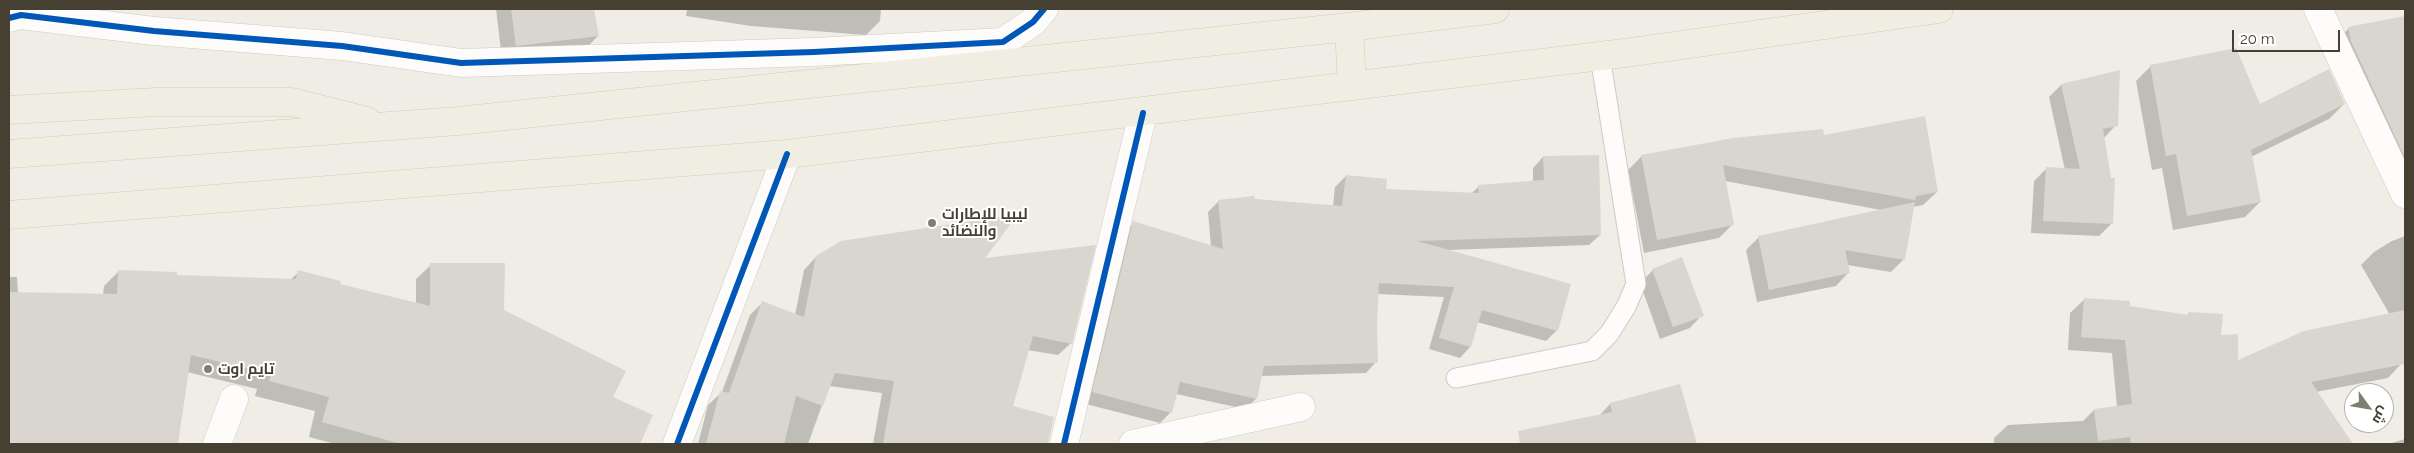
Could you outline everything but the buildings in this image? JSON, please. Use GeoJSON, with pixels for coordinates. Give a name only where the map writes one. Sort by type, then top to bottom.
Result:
{"type":"FeatureCollection","features":[{"type":"Feature","properties":{"kind":"main road"},"geometry":{"type":"LineString","coordinates":[[9,154],[458,121],[1348,27],[1485,9]]}},
{"type":"Feature","properties":{"kind":"main road"},"geometry":{"type":"LineString","coordinates":[[9,214],[787,154],[1143,113],[1600,56],[1938,9]]}},
{"type":"Feature","properties":{"kind":"main road"},"geometry":{"type":"LineString","coordinates":[[1348,27],[1352,86]]}},
{"type":"Feature","properties":{"kind":"main road"},"geometry":{"type":"LineString","coordinates":[[9,110],[156,102],[292,102],[388,126]]}},
{"type":"Feature","properties":{"kind":"street"},"geometry":{"type":"LineString","coordinates":[[20,14],[177,33],[342,46],[460,63],[814,52],[1003,42],[1019,33],[1044,9]]}},
{"type":"Feature","properties":{"kind":"street"},"geometry":{"type":"LineString","coordinates":[[2318,9],[2405,194]]}},
{"type":"Feature","properties":{"kind":"street"},"geometry":{"type":"LineString","coordinates":[[1064,444],[1143,113]]}},
{"type":"Feature","properties":{"kind":"street"},"geometry":{"type":"LineString","coordinates":[[676,444],[787,154]]}},
{"type":"Feature","properties":{"kind":"street"},"geometry":{"type":"LineString","coordinates":[[217,444],[234,399]]}},
{"type":"Feature","properties":{"kind":"street"},"geometry":{"type":"LineString","coordinates":[[1133,444],[1301,407]]}},
{"type":"Feature","properties":{"kind":"lane"},"geometry":{"type":"LineString","coordinates":[[1456,378],[1592,350],[1609,334],[1626,307],[1636,284],[1600,56]]}},
{"type":"Feature","properties":{"kind":"cycle path"},"geometry":{"type":"LineString","coordinates":[[9,18],[21,15],[154,31],[342,46],[461,63],[814,52],[1003,42],[1033,22],[1044,9]]}},
{"type":"Feature","properties":{"kind":"cycle path"},"geometry":{"type":"LineString","coordinates":[[1064,444],[1143,113]]}},
{"type":"Feature","properties":{"kind":"cycle path"},"geometry":{"type":"LineString","coordinates":[[677,444],[787,154]]}},
{"type":"Feature","properties":{"kind":"place","name":"ليبيا للإطارات والنضائد"},"geometry":{"type":"Point","coordinates":[932,223]}},
{"type":"Feature","properties":{"kind":"place","name":"تايم اوت"},"geometry":{"type":"Point","coordinates":[208,369]}}]}
